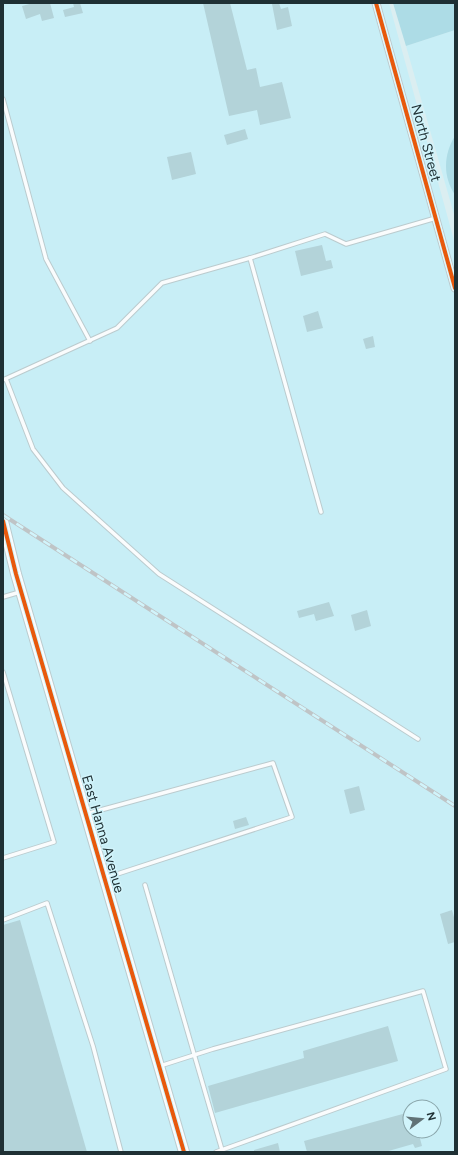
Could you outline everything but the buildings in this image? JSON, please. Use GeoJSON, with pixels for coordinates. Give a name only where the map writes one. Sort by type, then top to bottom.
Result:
{"type":"FeatureCollection","features":[{"type":"Feature","properties":{"kind":"street","name":"North Street"},"geometry":{"type":"LineString","coordinates":[[376,3],[455,288]]}},
{"type":"Feature","properties":{"kind":"street","name":"East Hanna Avenue"},"geometry":{"type":"LineString","coordinates":[[3,521],[4,534],[184,1152]]}},
{"type":"Feature","properties":{"kind":"lane"},"geometry":{"type":"LineString","coordinates":[[3,99],[46,260],[90,340]]}},
{"type":"Feature","properties":{"kind":"lane"},"geometry":{"type":"LineString","coordinates":[[418,738],[159,574],[63,488],[33,448],[5,380],[118,328],[162,283],[250,258],[325,234],[346,244],[436,218]]}},
{"type":"Feature","properties":{"kind":"lane"},"geometry":{"type":"LineString","coordinates":[[250,258],[321,512]]}},
{"type":"Feature","properties":{"kind":"lane"},"geometry":{"type":"LineString","coordinates":[[3,597],[21,592]]}},
{"type":"Feature","properties":{"kind":"lane"},"geometry":{"type":"LineString","coordinates":[[3,672],[54,842],[3,858]]}},
{"type":"Feature","properties":{"kind":"lane"},"geometry":{"type":"LineString","coordinates":[[86,814],[272,763],[292,817],[104,878]]}},
{"type":"Feature","properties":{"kind":"lane"},"geometry":{"type":"LineString","coordinates":[[145,885],[222,1150]]}},
{"type":"Feature","properties":{"kind":"lane"},"geometry":{"type":"LineString","coordinates":[[3,920],[47,903],[93,1046],[121,1152]]}},
{"type":"Feature","properties":{"kind":"lane"},"geometry":{"type":"LineString","coordinates":[[159,1066],[194,1054],[423,991],[446,1069],[216,1152]]}},
{"type":"Feature","properties":{"kind":"shaded area"},"geometry":{"type":"Polygon","coordinates":[[[3,3],[389,3],[455,244],[455,1152],[3,1152],[3,3]]]}},
{"type":"Feature","properties":{"kind":"shaded area"},"geometry":{"type":"Polygon","coordinates":[[[393,3],[455,3],[455,30],[406,46],[393,3]]]}},
{"type":"Feature","properties":{"kind":"shaded area"},"geometry":{"type":"Polygon","coordinates":[[[455,30],[455,218],[406,46],[455,30]]]}},
{"type":"Feature","properties":{"kind":"shaded area"},"geometry":{"type":"Polygon","coordinates":[[[455,136],[455,195],[448,181],[446,166],[448,151],[455,136]]]}},
{"type":"Feature","properties":{"kind":"railway"},"geometry":{"type":"LineString","coordinates":[[3,515],[455,806]]}},
{"type":"Feature","properties":{"kind":"cycle path"},"geometry":{"type":"LineString","coordinates":[[376,3],[455,288]]}},
{"type":"Feature","properties":{"kind":"cycle path"},"geometry":{"type":"LineString","coordinates":[[3,521],[16,574],[184,1152]]}}]}
